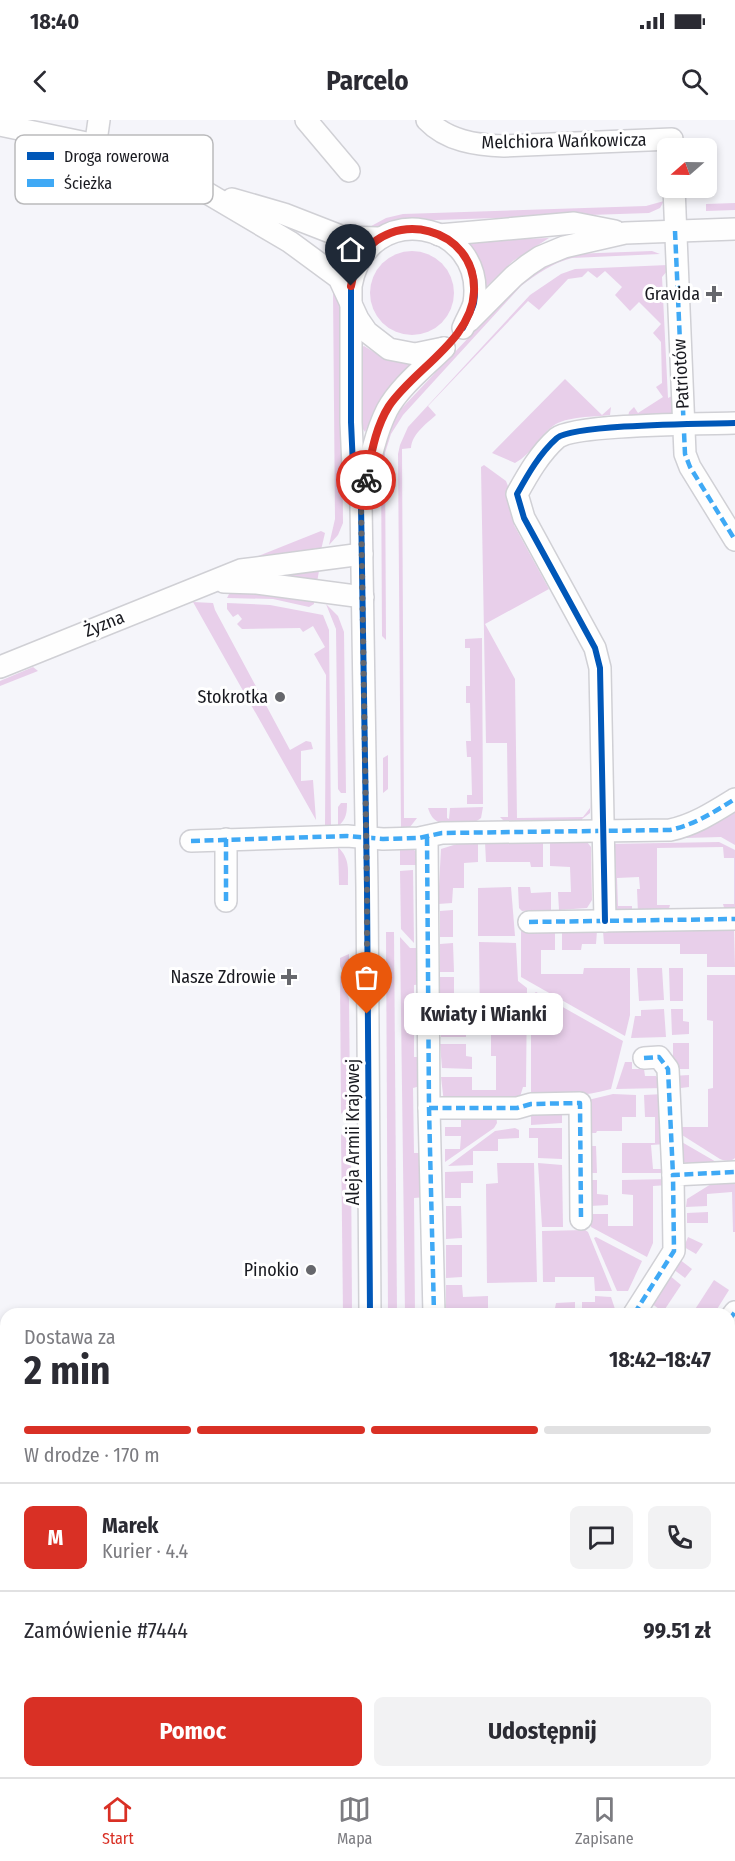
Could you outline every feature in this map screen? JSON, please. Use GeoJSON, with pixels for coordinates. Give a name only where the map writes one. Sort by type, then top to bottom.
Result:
{"type":"FeatureCollection","features":[{"type":"Feature","properties":{"kind":"street"},"geometry":{"type":"LineString","coordinates":[[97,135],[99,120]]}},
{"type":"Feature","properties":{"kind":"street"},"geometry":{"type":"LineString","coordinates":[[306,120],[349,171]]}},
{"type":"Feature","properties":{"kind":"street","name":"Melchiora Wańkowicza"},"geometry":{"type":"LineString","coordinates":[[427,120],[433,127],[457,139],[481,145],[504,146],[672,136]]}},
{"type":"Feature","properties":{"kind":"street"},"geometry":{"type":"LineString","coordinates":[[0,125],[48,135]]}},
{"type":"Feature","properties":{"kind":"street"},"geometry":{"type":"LineString","coordinates":[[213,193],[284,214],[343,237],[378,238]]}},
{"type":"Feature","properties":{"kind":"street"},"geometry":{"type":"LineString","coordinates":[[213,196],[290,242],[339,278],[358,319],[367,332],[389,349],[414,354],[444,348]]}},
{"type":"Feature","properties":{"kind":"street","name":"Patriotów"},"geometry":{"type":"LineString","coordinates":[[674,198],[685,454],[690,467],[735,540]]}},
{"type":"Feature","properties":{"kind":"street","name":"Aleja Armii Krajowej"},"geometry":{"type":"LineString","coordinates":[[439,235],[574,223],[625,233]]}},
{"type":"Feature","properties":{"kind":"street","name":"Aleja Armii Krajowej"},"geometry":{"type":"LineString","coordinates":[[361,504],[373,448],[388,408],[405,387],[514,276],[540,257],[564,247],[625,233],[735,229]]}},
{"type":"Feature","properties":{"kind":"street"},"geometry":{"type":"LineString","coordinates":[[352,303],[351,286],[356,266],[368,247],[378,238],[392,232],[425,230],[450,239],[468,261],[475,289],[473,305],[463,328]]}},
{"type":"Feature","properties":{"kind":"street","name":"Aleja Armii Krajowej"},"geometry":{"type":"LineString","coordinates":[[352,303],[351,422],[353,466],[361,504],[363,597],[370,1308]]}},
{"type":"Feature","properties":{"kind":"street"},"geometry":{"type":"LineString","coordinates":[[605,921],[601,678],[598,658],[589,637],[524,518],[518,494],[530,469],[558,437],[573,432],[610,428],[735,423]]}},
{"type":"Feature","properties":{"kind":"street","name":"Żyzna"},"geometry":{"type":"LineString","coordinates":[[0,667],[249,568],[362,554]]}},
{"type":"Feature","properties":{"kind":"street","name":"Żyzna"},"geometry":{"type":"LineString","coordinates":[[208,583],[257,583],[363,597]]}},
{"type":"Feature","properties":{"kind":"street"},"geometry":{"type":"LineString","coordinates":[[191,841],[347,836],[403,839],[442,833],[662,830],[677,828],[699,820],[735,799]]}},
{"type":"Feature","properties":{"kind":"street"},"geometry":{"type":"LineString","coordinates":[[427,837],[429,1108],[434,1308]]}},
{"type":"Feature","properties":{"kind":"street"},"geometry":{"type":"LineString","coordinates":[[226,839],[226,901]]}},
{"type":"Feature","properties":{"kind":"street"},"geometry":{"type":"LineString","coordinates":[[529,922],[735,919]]}},
{"type":"Feature","properties":{"kind":"street"},"geometry":{"type":"LineString","coordinates":[[638,1308],[674,1251],[668,1069],[660,1057],[644,1058]]}},
{"type":"Feature","properties":{"kind":"street"},"geometry":{"type":"LineString","coordinates":[[429,1108],[517,1108],[531,1104],[580,1103],[581,1219]]}},
{"type":"Feature","properties":{"kind":"street"},"geometry":{"type":"LineString","coordinates":[[673,1175],[735,1172]]}},
{"type":"Feature","properties":{"kind":"shaded area"},"geometry":{"type":"Polygon","coordinates":[[[664,201],[660,208],[649,213],[407,221],[362,231],[386,218],[403,214],[646,206],[664,201]]]}},
{"type":"Feature","properties":{"kind":"shaded area"},"geometry":{"type":"Polygon","coordinates":[[[735,203],[735,210],[706,211],[706,204],[735,203]]]}},
{"type":"Feature","properties":{"kind":"shaded area"},"geometry":{"type":"Polygon","coordinates":[[[549,238],[513,261],[485,288],[463,241],[549,238]]]}},
{"type":"Feature","properties":{"kind":"shaded area"},"geometry":{"type":"Polygon","coordinates":[[[412,251],[428,254],[442,263],[451,277],[454,293],[451,309],[442,323],[428,332],[412,335],[396,332],[382,323],[373,309],[370,293],[373,277],[382,263],[396,254],[412,251]]]}},
{"type":"Feature","properties":{"kind":"shaded area"},"geometry":{"type":"Polygon","coordinates":[[[652,251],[660,254],[572,258],[539,273],[521,286],[403,415],[391,434],[385,453],[386,640],[382,636],[381,458],[386,435],[401,409],[522,281],[541,267],[572,254],[652,251]]]}},
{"type":"Feature","properties":{"kind":"shaded area"},"geometry":{"type":"Polygon","coordinates":[[[668,265],[668,270],[662,277],[668,398],[674,395],[670,415],[628,417],[634,407],[638,413],[663,397],[656,387],[662,383],[661,342],[653,333],[661,324],[639,302],[630,311],[615,295],[622,287],[605,271],[597,278],[588,271],[582,277],[568,279],[539,310],[528,301],[428,406],[436,415],[417,434],[411,448],[402,449],[404,818],[417,818],[410,827],[401,830],[398,454],[408,427],[530,295],[561,274],[575,269],[668,265]]]}},
{"type":"Feature","properties":{"kind":"shaded area"},"geometry":{"type":"Polygon","coordinates":[[[333,290],[341,302],[343,523],[338,535],[329,545],[335,519],[333,290]]]}},
{"type":"Feature","properties":{"kind":"shaded area"},"geometry":{"type":"Polygon","coordinates":[[[364,346],[385,359],[412,366],[377,408],[365,432],[363,429],[362,347],[364,346]]]}},
{"type":"Feature","properties":{"kind":"shaded area"},"geometry":{"type":"Polygon","coordinates":[[[565,379],[602,415],[611,407],[610,415],[573,419],[553,426],[526,455],[515,463],[492,453],[565,379]]]}},
{"type":"Feature","properties":{"kind":"shaded area"},"geometry":{"type":"Polygon","coordinates":[[[484,465],[506,481],[518,512],[514,525],[549,589],[485,624],[515,679],[517,818],[583,817],[590,808],[591,798],[590,813],[582,819],[582,823],[513,824],[505,822],[500,817],[508,817],[507,743],[486,743],[481,467],[484,465]]]}},
{"type":"Feature","properties":{"kind":"shaded area"},"geometry":{"type":"Polygon","coordinates":[[[321,531],[325,533],[321,550],[251,559],[321,531]]]}},
{"type":"Feature","properties":{"kind":"shaded area"},"geometry":{"type":"Polygon","coordinates":[[[319,571],[317,582],[272,575],[319,571]]]}},
{"type":"Feature","properties":{"kind":"shaded area"},"geometry":{"type":"Polygon","coordinates":[[[248,591],[314,600],[314,604],[309,607],[273,599],[227,598],[230,592],[248,591]]]}},
{"type":"Feature","properties":{"kind":"shaded area"},"geometry":{"type":"Polygon","coordinates":[[[193,602],[213,603],[290,750],[306,741],[311,742],[313,749],[301,751],[301,781],[313,780],[316,820],[193,602]]]}},
{"type":"Feature","properties":{"kind":"shaded area"},"geometry":{"type":"Polygon","coordinates":[[[227,603],[270,605],[323,615],[329,630],[331,829],[325,826],[326,675],[314,654],[325,647],[313,626],[303,632],[300,628],[242,629],[237,624],[242,619],[238,614],[233,617],[227,609],[227,603]]]}},
{"type":"Feature","properties":{"kind":"shaded area"},"geometry":{"type":"Polygon","coordinates":[[[326,604],[338,616],[344,632],[346,793],[341,793],[338,789],[336,629],[326,604]]]}},
{"type":"Feature","properties":{"kind":"shaded area"},"geometry":{"type":"Polygon","coordinates":[[[482,638],[483,804],[467,804],[467,795],[472,795],[471,757],[467,757],[466,741],[471,741],[470,703],[466,703],[466,686],[470,686],[470,648],[465,648],[465,639],[482,638]]]}},
{"type":"Feature","properties":{"kind":"shaded area"},"geometry":{"type":"Polygon","coordinates":[[[33,667],[38,671],[0,686],[0,681],[33,667]]]}},
{"type":"Feature","properties":{"kind":"shaded area"},"geometry":{"type":"Polygon","coordinates":[[[388,755],[388,789],[383,793],[383,758],[388,755]]]}},
{"type":"Feature","properties":{"kind":"shaded area"},"geometry":{"type":"Polygon","coordinates":[[[341,803],[347,803],[347,810],[338,826],[338,807],[341,803]]]}},
{"type":"Feature","properties":{"kind":"shaded area"},"geometry":{"type":"Polygon","coordinates":[[[483,807],[481,818],[457,825],[436,821],[428,808],[447,808],[449,819],[450,808],[483,807]]]}},
{"type":"Feature","properties":{"kind":"shaded area"},"geometry":{"type":"Polygon","coordinates":[[[729,812],[735,813],[735,845],[721,837],[686,838],[685,834],[729,812]]]}},
{"type":"Feature","properties":{"kind":"shaded area"},"geometry":{"type":"Polygon","coordinates":[[[485,842],[543,842],[543,867],[531,867],[530,862],[486,862],[485,842]]]}},
{"type":"Feature","properties":{"kind":"shaded area"},"geometry":{"type":"Polygon","coordinates":[[[587,842],[591,847],[592,900],[587,908],[559,910],[558,892],[571,892],[570,867],[550,866],[550,843],[587,842]]]}},
{"type":"Feature","properties":{"kind":"shaded area"},"geometry":{"type":"Polygon","coordinates":[[[719,842],[735,850],[735,914],[725,911],[723,904],[734,904],[734,858],[724,858],[723,847],[657,848],[657,905],[670,905],[668,912],[638,914],[639,877],[617,878],[618,906],[632,906],[632,914],[612,911],[608,844],[719,842]]]}},
{"type":"Feature","properties":{"kind":"shaded area"},"geometry":{"type":"Polygon","coordinates":[[[460,843],[478,844],[478,862],[464,863],[464,888],[453,888],[452,903],[438,904],[441,849],[460,843]]]}},
{"type":"Feature","properties":{"kind":"shaded area"},"geometry":{"type":"Polygon","coordinates":[[[338,847],[346,860],[348,885],[339,885],[338,847]]]}},
{"type":"Feature","properties":{"kind":"shaded area"},"geometry":{"type":"Polygon","coordinates":[[[400,847],[415,851],[422,865],[400,865],[400,847]]]}},
{"type":"Feature","properties":{"kind":"shaded area"},"geometry":{"type":"Polygon","coordinates":[[[413,870],[414,943],[401,929],[400,871],[413,870]]]}},
{"type":"Feature","properties":{"kind":"shaded area"},"geometry":{"type":"Polygon","coordinates":[[[511,887],[515,936],[478,936],[478,888],[511,887]]]}},
{"type":"Feature","properties":{"kind":"shaded area"},"geometry":{"type":"Polygon","coordinates":[[[518,887],[530,887],[531,893],[551,892],[551,910],[522,911],[519,908],[518,887]]]}},
{"type":"Feature","properties":{"kind":"shaded area"},"geometry":{"type":"Polygon","coordinates":[[[453,910],[453,937],[440,937],[440,911],[453,910]]]}},
{"type":"Feature","properties":{"kind":"shaded area"},"geometry":{"type":"Polygon","coordinates":[[[734,929],[735,967],[707,967],[707,954],[680,954],[680,944],[604,944],[603,931],[734,929]]]}},
{"type":"Feature","properties":{"kind":"shaded area"},"geometry":{"type":"Polygon","coordinates":[[[521,931],[555,932],[555,950],[541,950],[541,974],[583,974],[584,968],[630,968],[630,1015],[625,1036],[521,977],[521,931]]]}},
{"type":"Feature","properties":{"kind":"shaded area"},"geometry":{"type":"Polygon","coordinates":[[[562,931],[597,931],[596,944],[582,944],[581,950],[562,950],[562,931]]]}},
{"type":"Feature","properties":{"kind":"shaded area"},"geometry":{"type":"Polygon","coordinates":[[[386,932],[394,932],[397,1308],[388,1308],[386,932]]]}},
{"type":"Feature","properties":{"kind":"shaded area"},"geometry":{"type":"Polygon","coordinates":[[[400,937],[410,948],[422,948],[424,984],[414,985],[414,1057],[424,1057],[424,1085],[413,1088],[414,1153],[425,1153],[427,1197],[414,1198],[415,1308],[405,1308],[400,937]]]}},
{"type":"Feature","properties":{"kind":"shaded area"},"geometry":{"type":"Polygon","coordinates":[[[479,942],[516,943],[518,981],[527,988],[526,1087],[523,1087],[519,1100],[444,1103],[441,1077],[472,1077],[472,1090],[496,1090],[496,1056],[491,1056],[491,1022],[480,1022],[479,942]]]}},
{"type":"Feature","properties":{"kind":"shaded area"},"geometry":{"type":"Polygon","coordinates":[[[453,943],[454,972],[440,972],[440,944],[453,943]]]}},
{"type":"Feature","properties":{"kind":"shaded area"},"geometry":{"type":"Polygon","coordinates":[[[349,954],[349,988],[340,966],[340,958],[349,954]]]}},
{"type":"Feature","properties":{"kind":"shaded area"},"geometry":{"type":"Polygon","coordinates":[[[637,968],[662,968],[664,1000],[639,1001],[637,968]]]}},
{"type":"Feature","properties":{"kind":"shaded area"},"geometry":{"type":"Polygon","coordinates":[[[669,968],[683,968],[683,1001],[670,1001],[669,968]]]}},
{"type":"Feature","properties":{"kind":"shaded area"},"geometry":{"type":"Polygon","coordinates":[[[340,974],[349,999],[350,1097],[347,1108],[341,1114],[340,974]]]}},
{"type":"Feature","properties":{"kind":"shaded area"},"geometry":{"type":"Polygon","coordinates":[[[707,975],[735,975],[735,1158],[730,1161],[720,1159],[682,1135],[682,1127],[708,1127],[708,1089],[713,1088],[713,1021],[707,1020],[707,975]]]}},
{"type":"Feature","properties":{"kind":"shaded area"},"geometry":{"type":"Polygon","coordinates":[[[440,977],[454,977],[454,1003],[440,1003],[440,977]]]}},
{"type":"Feature","properties":{"kind":"shaded area"},"geometry":{"type":"Polygon","coordinates":[[[536,992],[623,1041],[611,1089],[581,1095],[531,1097],[531,996],[536,992]]]}},
{"type":"Feature","properties":{"kind":"shaded area"},"geometry":{"type":"Polygon","coordinates":[[[664,1009],[666,1037],[631,1038],[635,1016],[641,1016],[641,1010],[664,1009]]]}},
{"type":"Feature","properties":{"kind":"shaded area"},"geometry":{"type":"Polygon","coordinates":[[[671,1009],[683,1009],[683,1021],[689,1022],[689,1034],[672,1035],[671,1009]]]}},
{"type":"Feature","properties":{"kind":"shaded area"},"geometry":{"type":"Polygon","coordinates":[[[441,1010],[454,1010],[454,1023],[466,1023],[466,1037],[441,1037],[441,1010]]]}},
{"type":"Feature","properties":{"kind":"shaded area"},"geometry":{"type":"Polygon","coordinates":[[[673,1043],[689,1043],[689,1069],[673,1069],[673,1043]]]}},
{"type":"Feature","properties":{"kind":"shaded area"},"geometry":{"type":"Polygon","coordinates":[[[440,1044],[466,1044],[466,1056],[472,1057],[472,1069],[442,1068],[440,1044]]]}},
{"type":"Feature","properties":{"kind":"shaded area"},"geometry":{"type":"Polygon","coordinates":[[[625,1062],[632,1062],[632,1069],[644,1069],[645,1076],[656,1076],[663,1088],[616,1089],[625,1062]]]}},
{"type":"Feature","properties":{"kind":"shaded area"},"geometry":{"type":"Polygon","coordinates":[[[689,1075],[689,1087],[681,1088],[681,1114],[675,1115],[672,1076],[689,1075]]]}},
{"type":"Feature","properties":{"kind":"shaded area"},"geometry":{"type":"Polygon","coordinates":[[[613,1094],[636,1095],[636,1117],[622,1117],[622,1131],[588,1133],[588,1100],[613,1094]]]}},
{"type":"Feature","properties":{"kind":"shaded area"},"geometry":{"type":"Polygon","coordinates":[[[664,1094],[666,1144],[651,1145],[653,1169],[668,1169],[668,1173],[622,1173],[622,1143],[655,1143],[655,1117],[645,1117],[644,1095],[664,1094]]]}},
{"type":"Feature","properties":{"kind":"shaded area"},"geometry":{"type":"Polygon","coordinates":[[[562,1109],[562,1123],[531,1125],[531,1110],[562,1109]]]}},
{"type":"Feature","properties":{"kind":"shaded area"},"geometry":{"type":"Polygon","coordinates":[[[461,1113],[496,1114],[497,1123],[494,1128],[445,1162],[445,1149],[460,1149],[461,1136],[445,1136],[445,1127],[461,1127],[461,1113]]]}},
{"type":"Feature","properties":{"kind":"shaded area"},"geometry":{"type":"Polygon","coordinates":[[[515,1128],[519,1130],[519,1138],[498,1139],[498,1151],[473,1151],[473,1165],[448,1166],[495,1131],[515,1128]]]}},
{"type":"Feature","properties":{"kind":"shaded area"},"geometry":{"type":"Polygon","coordinates":[[[529,1128],[562,1128],[562,1159],[538,1158],[538,1138],[529,1138],[529,1128]]]}},
{"type":"Feature","properties":{"kind":"shaded area"},"geometry":{"type":"Polygon","coordinates":[[[341,1134],[349,1141],[351,1147],[352,1308],[343,1308],[341,1134]]]}},
{"type":"Feature","properties":{"kind":"shaded area"},"geometry":{"type":"Polygon","coordinates":[[[680,1141],[718,1163],[687,1164],[679,1158],[680,1141]]]}},
{"type":"Feature","properties":{"kind":"shaded area"},"geometry":{"type":"Polygon","coordinates":[[[590,1146],[596,1146],[597,1173],[590,1173],[590,1146]]]}},
{"type":"Feature","properties":{"kind":"shaded area"},"geometry":{"type":"Polygon","coordinates":[[[497,1163],[534,1163],[537,1282],[487,1283],[486,1184],[498,1183],[497,1163]]]}},
{"type":"Feature","properties":{"kind":"shaded area"},"geometry":{"type":"Polygon","coordinates":[[[538,1163],[562,1165],[563,1227],[542,1227],[538,1163]]]}},
{"type":"Feature","properties":{"kind":"shaded area"},"geometry":{"type":"Polygon","coordinates":[[[473,1171],[473,1183],[461,1183],[461,1198],[445,1198],[445,1172],[473,1171]]]}},
{"type":"Feature","properties":{"kind":"shaded area"},"geometry":{"type":"Polygon","coordinates":[[[735,1175],[735,1232],[733,1232],[732,1192],[707,1194],[707,1206],[686,1207],[687,1199],[724,1176],[735,1175]]]}},
{"type":"Feature","properties":{"kind":"shaded area"},"geometry":{"type":"Polygon","coordinates":[[[668,1179],[668,1185],[653,1186],[653,1243],[647,1257],[591,1227],[591,1214],[608,1214],[608,1226],[633,1226],[633,1195],[622,1194],[622,1180],[668,1179]]]}},
{"type":"Feature","properties":{"kind":"shaded area"},"geometry":{"type":"Polygon","coordinates":[[[591,1180],[597,1180],[597,1194],[608,1195],[608,1205],[590,1206],[591,1180]]]}},
{"type":"Feature","properties":{"kind":"shaded area"},"geometry":{"type":"Polygon","coordinates":[[[446,1206],[461,1206],[462,1238],[446,1239],[446,1206]]]}},
{"type":"Feature","properties":{"kind":"shaded area"},"geometry":{"type":"Polygon","coordinates":[[[708,1212],[708,1223],[687,1223],[687,1213],[708,1212]]]}},
{"type":"Feature","properties":{"kind":"shaded area"},"geometry":{"type":"Polygon","coordinates":[[[585,1230],[588,1232],[612,1291],[595,1291],[594,1277],[555,1277],[555,1282],[543,1282],[542,1231],[585,1230]]]}},
{"type":"Feature","properties":{"kind":"shaded area"},"geometry":{"type":"Polygon","coordinates":[[[688,1237],[703,1244],[696,1254],[684,1247],[688,1237]]]}},
{"type":"Feature","properties":{"kind":"shaded area"},"geometry":{"type":"Polygon","coordinates":[[[594,1238],[642,1261],[628,1291],[617,1291],[594,1238]]]}},
{"type":"Feature","properties":{"kind":"shaded area"},"geometry":{"type":"Polygon","coordinates":[[[446,1245],[462,1245],[462,1277],[446,1278],[446,1245]]]}},
{"type":"Feature","properties":{"kind":"shaded area"},"geometry":{"type":"Polygon","coordinates":[[[679,1259],[692,1269],[685,1278],[673,1269],[679,1259]]]}},
{"type":"Feature","properties":{"kind":"shaded area"},"geometry":{"type":"Polygon","coordinates":[[[669,1275],[681,1285],[666,1308],[658,1308],[651,1303],[669,1275]]]}},
{"type":"Feature","properties":{"kind":"shaded area"},"geometry":{"type":"Polygon","coordinates":[[[714,1280],[729,1290],[718,1308],[696,1308],[714,1280]]]}},
{"type":"Feature","properties":{"kind":"shaded area"},"geometry":{"type":"Polygon","coordinates":[[[446,1285],[462,1285],[463,1297],[488,1296],[488,1308],[446,1308],[446,1285]]]}},
{"type":"Feature","properties":{"kind":"shaded area"},"geometry":{"type":"Polygon","coordinates":[[[595,1296],[611,1297],[615,1308],[582,1308],[582,1302],[595,1302],[595,1296]]]}},
{"type":"Feature","properties":{"kind":"shaded area"},"geometry":{"type":"Polygon","coordinates":[[[575,1302],[575,1308],[555,1308],[556,1303],[575,1302]]]}},
{"type":"Feature","properties":{"kind":"marked path"},"geometry":{"type":"LineString","coordinates":[[675,231],[685,454],[690,467],[735,540]]}},
{"type":"Feature","properties":{"kind":"marked path"},"geometry":{"type":"LineString","coordinates":[[191,841],[347,836],[383,839],[419,838],[442,833],[670,830],[696,821],[735,799]]}},
{"type":"Feature","properties":{"kind":"marked path"},"geometry":{"type":"LineString","coordinates":[[427,837],[429,1108],[434,1308]]}},
{"type":"Feature","properties":{"kind":"marked path"},"geometry":{"type":"LineString","coordinates":[[226,839],[226,901]]}},
{"type":"Feature","properties":{"kind":"marked path"},"geometry":{"type":"LineString","coordinates":[[529,922],[735,919]]}},
{"type":"Feature","properties":{"kind":"marked path"},"geometry":{"type":"LineString","coordinates":[[644,1058],[659,1057],[668,1069],[673,1175]]}},
{"type":"Feature","properties":{"kind":"marked path"},"geometry":{"type":"LineString","coordinates":[[429,1108],[517,1108],[531,1104],[580,1103],[581,1219]]}},
{"type":"Feature","properties":{"kind":"marked path"},"geometry":{"type":"LineString","coordinates":[[638,1308],[674,1251],[673,1175],[735,1172]]}},
{"type":"Feature","properties":{"kind":"cycle path"},"geometry":{"type":"LineString","coordinates":[[370,1308],[361,504],[353,466],[351,422],[351,286],[361,258],[379,239],[400,230],[423,230],[445,238],[463,253],[473,275],[474,303],[463,328]]}},
{"type":"Feature","properties":{"kind":"cycle path"},"geometry":{"type":"LineString","coordinates":[[605,921],[600,668],[595,648],[524,518],[517,494],[545,450],[557,438],[569,433],[613,427],[735,423]]}},
{"type":"Feature","properties":{"kind":"way so far"},"geometry":{"type":"LineString","coordinates":[[366,480],[361,504],[367,1014]]}},
{"type":"Feature","properties":{"kind":"place","name":"Gravida"},"geometry":{"type":"Point","coordinates":[714,294]}},
{"type":"Feature","properties":{"kind":"place","name":"Stokrotka"},"geometry":{"type":"Point","coordinates":[280,697]}},
{"type":"Feature","properties":{"kind":"place","name":"Nasze Zdrowie"},"geometry":{"type":"Point","coordinates":[289,977]}},
{"type":"Feature","properties":{"kind":"place","name":"Kwiaty i Wianki"},"geometry":{"type":"Point","coordinates":[367,1014]}},
{"type":"Feature","properties":{"kind":"place","name":"Pinokio"},"geometry":{"type":"Point","coordinates":[311,1270]}},
{"type":"Feature","properties":{"kind":"route"},"geometry":{"type":"LineString","coordinates":[[351,286],[358,260],[378,238],[392,232],[425,230],[450,239],[460,249],[468,261],[475,289],[473,305],[463,328],[405,387],[388,408],[373,448],[366,480]]}}]}
